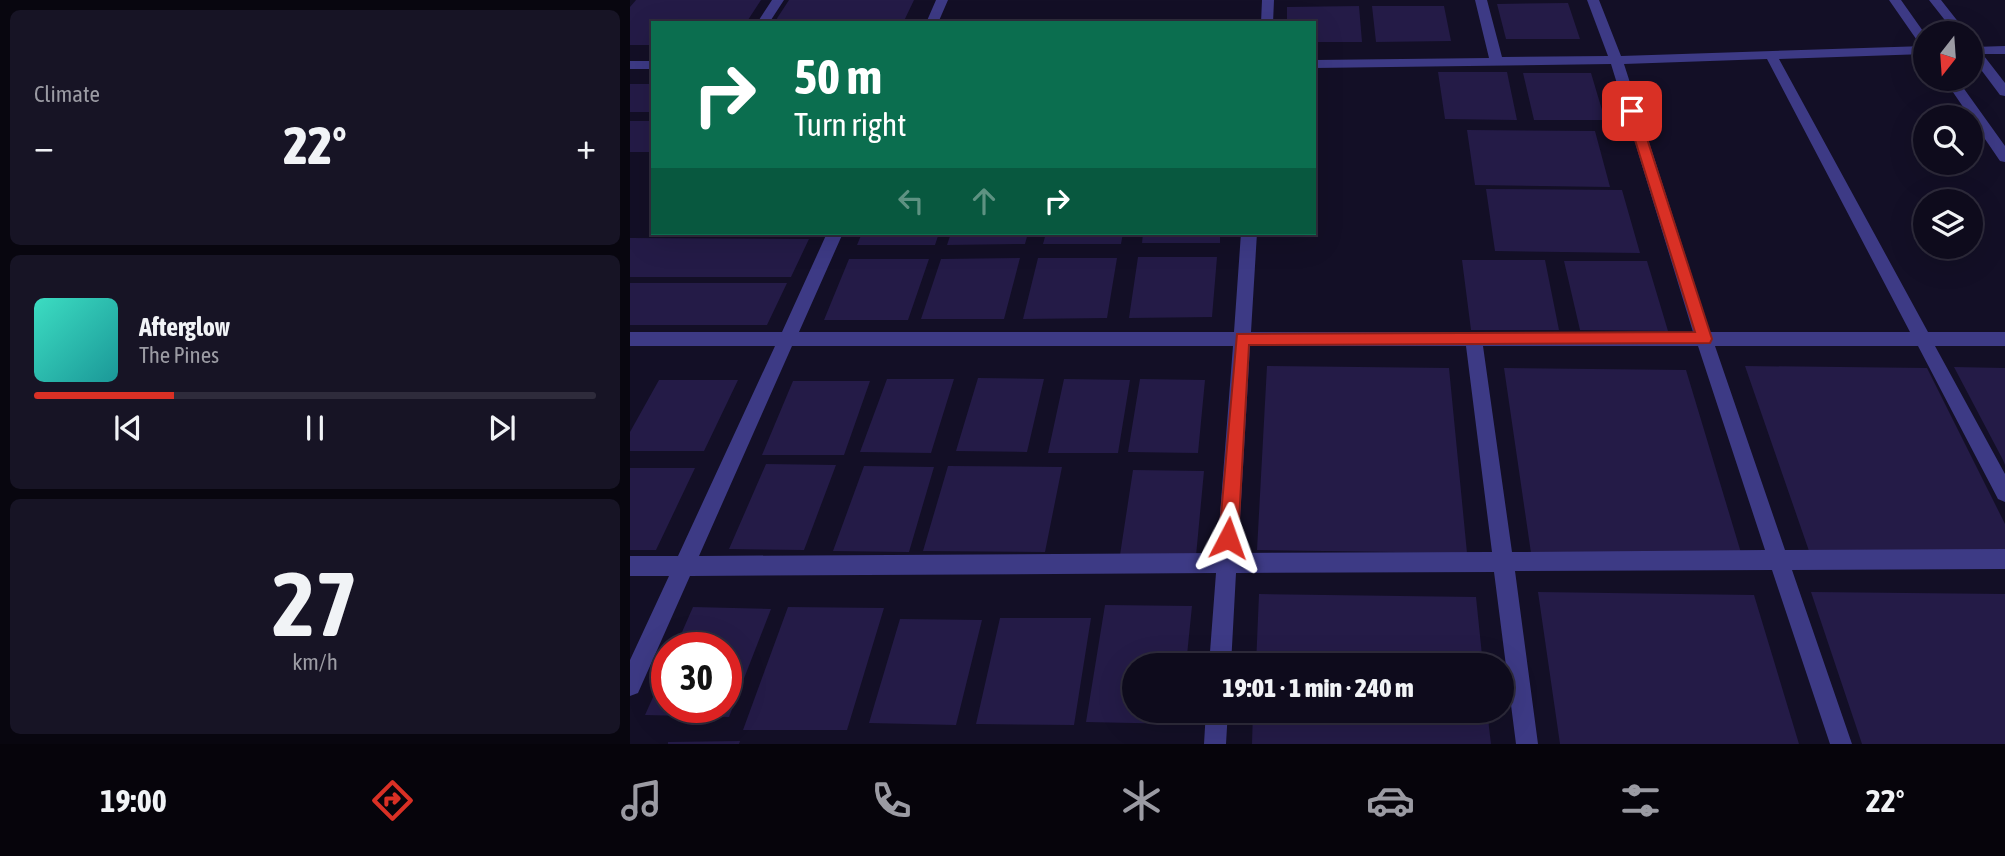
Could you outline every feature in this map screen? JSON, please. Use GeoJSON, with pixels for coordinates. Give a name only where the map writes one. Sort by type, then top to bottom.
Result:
{"type":"FeatureCollection","features":[{"type":"Feature","properties":{"kind":"street"},"geometry":{"type":"LineString","coordinates":[[764,21],[778,0]]}},
{"type":"Feature","properties":{"kind":"street"},"geometry":{"type":"LineString","coordinates":[[933,21],[942,0]]}},
{"type":"Feature","properties":{"kind":"street"},"geometry":{"type":"LineString","coordinates":[[1267,21],[1268,0]]}},
{"type":"Feature","properties":{"kind":"street"},"geometry":{"type":"LineString","coordinates":[[1481,0],[1497,62]]}},
{"type":"Feature","properties":{"kind":"street"},"geometry":{"type":"LineString","coordinates":[[1593,0],[1616,60],[1704,339],[1841,744]]}},
{"type":"Feature","properties":{"kind":"street"},"geometry":{"type":"LineString","coordinates":[[1895,0],[1913,26]]}},
{"type":"Feature","properties":{"kind":"street"},"geometry":{"type":"LineString","coordinates":[[1935,0],[1952,21]]}},
{"type":"Feature","properties":{"kind":"street"},"geometry":{"type":"LineString","coordinates":[[1983,49],[2005,51]]}},
{"type":"Feature","properties":{"kind":"street"},"geometry":{"type":"LineString","coordinates":[[1316,64],[1616,60],[1913,50]]}},
{"type":"Feature","properties":{"kind":"street"},"geometry":{"type":"LineString","coordinates":[[1771,55],[2005,493]]}},
{"type":"Feature","properties":{"kind":"street"},"geometry":{"type":"LineString","coordinates":[[1983,63],[2005,92]]}},
{"type":"Feature","properties":{"kind":"street"},"geometry":{"type":"LineString","coordinates":[[630,65],[651,65]]}},
{"type":"Feature","properties":{"kind":"street"},"geometry":{"type":"LineString","coordinates":[[1958,91],[2005,157]]}},
{"type":"Feature","properties":{"kind":"street"},"geometry":{"type":"LineString","coordinates":[[630,685],[834,235]]}},
{"type":"Feature","properties":{"kind":"street"},"geometry":{"type":"LineString","coordinates":[[1221,653],[1249,235]]}},
{"type":"Feature","properties":{"kind":"street"},"geometry":{"type":"LineString","coordinates":[[630,339],[2005,339]]}},
{"type":"Feature","properties":{"kind":"street"},"geometry":{"type":"LineString","coordinates":[[1474,339],[1527,744]]}},
{"type":"Feature","properties":{"kind":"street"},"geometry":{"type":"LineString","coordinates":[[630,566],[2005,559]]}},
{"type":"Feature","properties":{"kind":"street"},"geometry":{"type":"LineString","coordinates":[[1215,744],[1216,723]]}},
{"type":"Feature","properties":{"kind":"building"},"geometry":{"type":"Polygon","coordinates":[[[636,0],[761,0],[747,21],[651,21],[651,45],[630,45],[630,7],[636,0]]]}},
{"type":"Feature","properties":{"kind":"building"},"geometry":{"type":"Polygon","coordinates":[[[789,0],[914,0],[904,21],[775,21],[789,0]]]}},
{"type":"Feature","properties":{"kind":"building"},"geometry":{"type":"Polygon","coordinates":[[[1568,3],[1580,39],[1506,39],[1497,4],[1568,3]]]}},
{"type":"Feature","properties":{"kind":"building"},"geometry":{"type":"Polygon","coordinates":[[[1359,6],[1362,42],[1316,42],[1316,21],[1287,21],[1287,7],[1359,6]]]}},
{"type":"Feature","properties":{"kind":"building"},"geometry":{"type":"Polygon","coordinates":[[[1372,6],[1444,6],[1451,41],[1376,42],[1372,6]]]}},
{"type":"Feature","properties":{"kind":"building"},"geometry":{"type":"Polygon","coordinates":[[[1438,72],[1507,72],[1517,120],[1445,119],[1438,72]]]}},
{"type":"Feature","properties":{"kind":"building"},"geometry":{"type":"Polygon","coordinates":[[[1523,73],[1591,73],[1605,120],[1534,120],[1523,73]]]}},
{"type":"Feature","properties":{"kind":"building"},"geometry":{"type":"Polygon","coordinates":[[[630,84],[651,84],[651,112],[630,112],[630,84]]]}},
{"type":"Feature","properties":{"kind":"building"},"geometry":{"type":"Polygon","coordinates":[[[630,121],[651,121],[651,152],[630,152],[630,121]]]}},
{"type":"Feature","properties":{"kind":"building"},"geometry":{"type":"Polygon","coordinates":[[[1467,130],[1595,131],[1610,187],[1475,185],[1467,130]]]}},
{"type":"Feature","properties":{"kind":"building"},"geometry":{"type":"Polygon","coordinates":[[[1486,189],[1622,190],[1640,253],[1495,251],[1486,189]]]}},
{"type":"Feature","properties":{"kind":"building"},"geometry":{"type":"Polygon","coordinates":[[[861,235],[938,235],[935,245],[857,245],[861,235]]]}},
{"type":"Feature","properties":{"kind":"building"},"geometry":{"type":"Polygon","coordinates":[[[950,235],[1027,235],[1025,244],[947,245],[950,235]]]}},
{"type":"Feature","properties":{"kind":"building"},"geometry":{"type":"Polygon","coordinates":[[[1045,235],[1123,235],[1121,244],[1043,244],[1045,235]]]}},
{"type":"Feature","properties":{"kind":"building"},"geometry":{"type":"Polygon","coordinates":[[[1143,235],[1220,235],[1220,243],[1142,243],[1143,235]]]}},
{"type":"Feature","properties":{"kind":"building"},"geometry":{"type":"Polygon","coordinates":[[[630,238],[809,239],[791,277],[630,277],[630,238]]]}},
{"type":"Feature","properties":{"kind":"building"},"geometry":{"type":"Polygon","coordinates":[[[1138,257],[1217,257],[1212,317],[1129,318],[1138,257]]]}},
{"type":"Feature","properties":{"kind":"building"},"geometry":{"type":"Polygon","coordinates":[[[1020,258],[1004,319],[921,319],[941,259],[1020,258]]]}},
{"type":"Feature","properties":{"kind":"building"},"geometry":{"type":"Polygon","coordinates":[[[1038,258],[1117,258],[1107,318],[1023,319],[1038,258]]]}},
{"type":"Feature","properties":{"kind":"building"},"geometry":{"type":"Polygon","coordinates":[[[849,259],[929,259],[908,320],[824,320],[849,259]]]}},
{"type":"Feature","properties":{"kind":"building"},"geometry":{"type":"Polygon","coordinates":[[[1462,260],[1545,260],[1559,330],[1471,330],[1462,260]]]}},
{"type":"Feature","properties":{"kind":"building"},"geometry":{"type":"Polygon","coordinates":[[[1564,261],[1647,261],[1668,331],[1580,330],[1564,261]]]}},
{"type":"Feature","properties":{"kind":"building"},"geometry":{"type":"Polygon","coordinates":[[[630,283],[787,283],[767,325],[630,325],[630,283]]]}},
{"type":"Feature","properties":{"kind":"building"},"geometry":{"type":"Polygon","coordinates":[[[1267,366],[1449,368],[1467,553],[1257,550],[1267,366]]]}},
{"type":"Feature","properties":{"kind":"building"},"geometry":{"type":"Polygon","coordinates":[[[1745,366],[1927,368],[2005,524],[2005,553],[1809,551],[1745,366]]]}},
{"type":"Feature","properties":{"kind":"building"},"geometry":{"type":"Polygon","coordinates":[[[1954,367],[2005,368],[2005,465],[2003,460],[1954,367]]]}},
{"type":"Feature","properties":{"kind":"building"},"geometry":{"type":"Polygon","coordinates":[[[1504,368],[1686,370],[1742,556],[1531,553],[1504,368]]]}},
{"type":"Feature","properties":{"kind":"building"},"geometry":{"type":"Polygon","coordinates":[[[978,378],[1044,379],[1027,452],[956,451],[978,378]]]}},
{"type":"Feature","properties":{"kind":"building"},"geometry":{"type":"Polygon","coordinates":[[[887,379],[954,379],[931,453],[860,452],[887,379]]]}},
{"type":"Feature","properties":{"kind":"building"},"geometry":{"type":"Polygon","coordinates":[[[1064,379],[1130,380],[1118,453],[1048,453],[1064,379]]]}},
{"type":"Feature","properties":{"kind":"building"},"geometry":{"type":"Polygon","coordinates":[[[1140,379],[1205,380],[1198,453],[1128,452],[1140,379]]]}},
{"type":"Feature","properties":{"kind":"building"},"geometry":{"type":"Polygon","coordinates":[[[659,380],[738,380],[704,451],[630,451],[630,432],[659,380]]]}},
{"type":"Feature","properties":{"kind":"building"},"geometry":{"type":"Polygon","coordinates":[[[793,381],[870,381],[844,455],[762,455],[793,381]]]}},
{"type":"Feature","properties":{"kind":"building"},"geometry":{"type":"Polygon","coordinates":[[[766,464],[836,465],[804,550],[729,549],[766,464]]]}},
{"type":"Feature","properties":{"kind":"building"},"geometry":{"type":"Polygon","coordinates":[[[864,466],[934,467],[909,552],[833,551],[864,466]]]}},
{"type":"Feature","properties":{"kind":"building"},"geometry":{"type":"Polygon","coordinates":[[[948,466],[1062,467],[1045,552],[923,551],[948,466]]]}},
{"type":"Feature","properties":{"kind":"building"},"geometry":{"type":"Polygon","coordinates":[[[630,468],[695,468],[656,550],[630,550],[630,468]]]}},
{"type":"Feature","properties":{"kind":"building"},"geometry":{"type":"Polygon","coordinates":[[[1133,470],[1204,471],[1196,556],[1120,555],[1133,470]]]}},
{"type":"Feature","properties":{"kind":"building"},"geometry":{"type":"Polygon","coordinates":[[[1538,592],[1754,595],[1799,744],[1560,744],[1538,592]]]}},
{"type":"Feature","properties":{"kind":"building"},"geometry":{"type":"Polygon","coordinates":[[[1811,592],[2005,594],[2005,744],[1862,744],[1811,592]]]}},
{"type":"Feature","properties":{"kind":"building"},"geometry":{"type":"Polygon","coordinates":[[[1259,594],[1476,597],[1482,653],[1257,653],[1259,594]]]}},
{"type":"Feature","properties":{"kind":"building"},"geometry":{"type":"Polygon","coordinates":[[[1105,605],[1192,606],[1187,653],[1122,653],[1122,723],[1086,722],[1105,605]]]}},
{"type":"Feature","properties":{"kind":"building"},"geometry":{"type":"Polygon","coordinates":[[[693,607],[771,609],[742,684],[742,632],[682,632],[693,607]]]}},
{"type":"Feature","properties":{"kind":"building"},"geometry":{"type":"Polygon","coordinates":[[[788,607],[884,608],[847,730],[743,730],[788,607]]]}},
{"type":"Feature","properties":{"kind":"building"},"geometry":{"type":"Polygon","coordinates":[[[1000,618],[1091,618],[1074,725],[976,724],[1000,618]]]}},
{"type":"Feature","properties":{"kind":"building"},"geometry":{"type":"Polygon","coordinates":[[[900,619],[982,620],[956,725],[869,723],[900,619]]]}},
{"type":"Feature","properties":{"kind":"building"},"geometry":{"type":"Polygon","coordinates":[[[651,702],[651,715],[645,715],[651,702]]]}},
{"type":"Feature","properties":{"kind":"building"},"geometry":{"type":"Polygon","coordinates":[[[1253,723],[1489,723],[1491,744],[1252,744],[1253,723]]]}},
{"type":"Feature","properties":{"kind":"building"},"geometry":{"type":"Polygon","coordinates":[[[740,741],[739,744],[668,744],[668,742],[740,741]]]}},
{"type":"Feature","properties":{"kind":"route"},"geometry":{"type":"LineString","coordinates":[[1228,538],[1242,339],[1704,339],[1632,111]]}}]}
